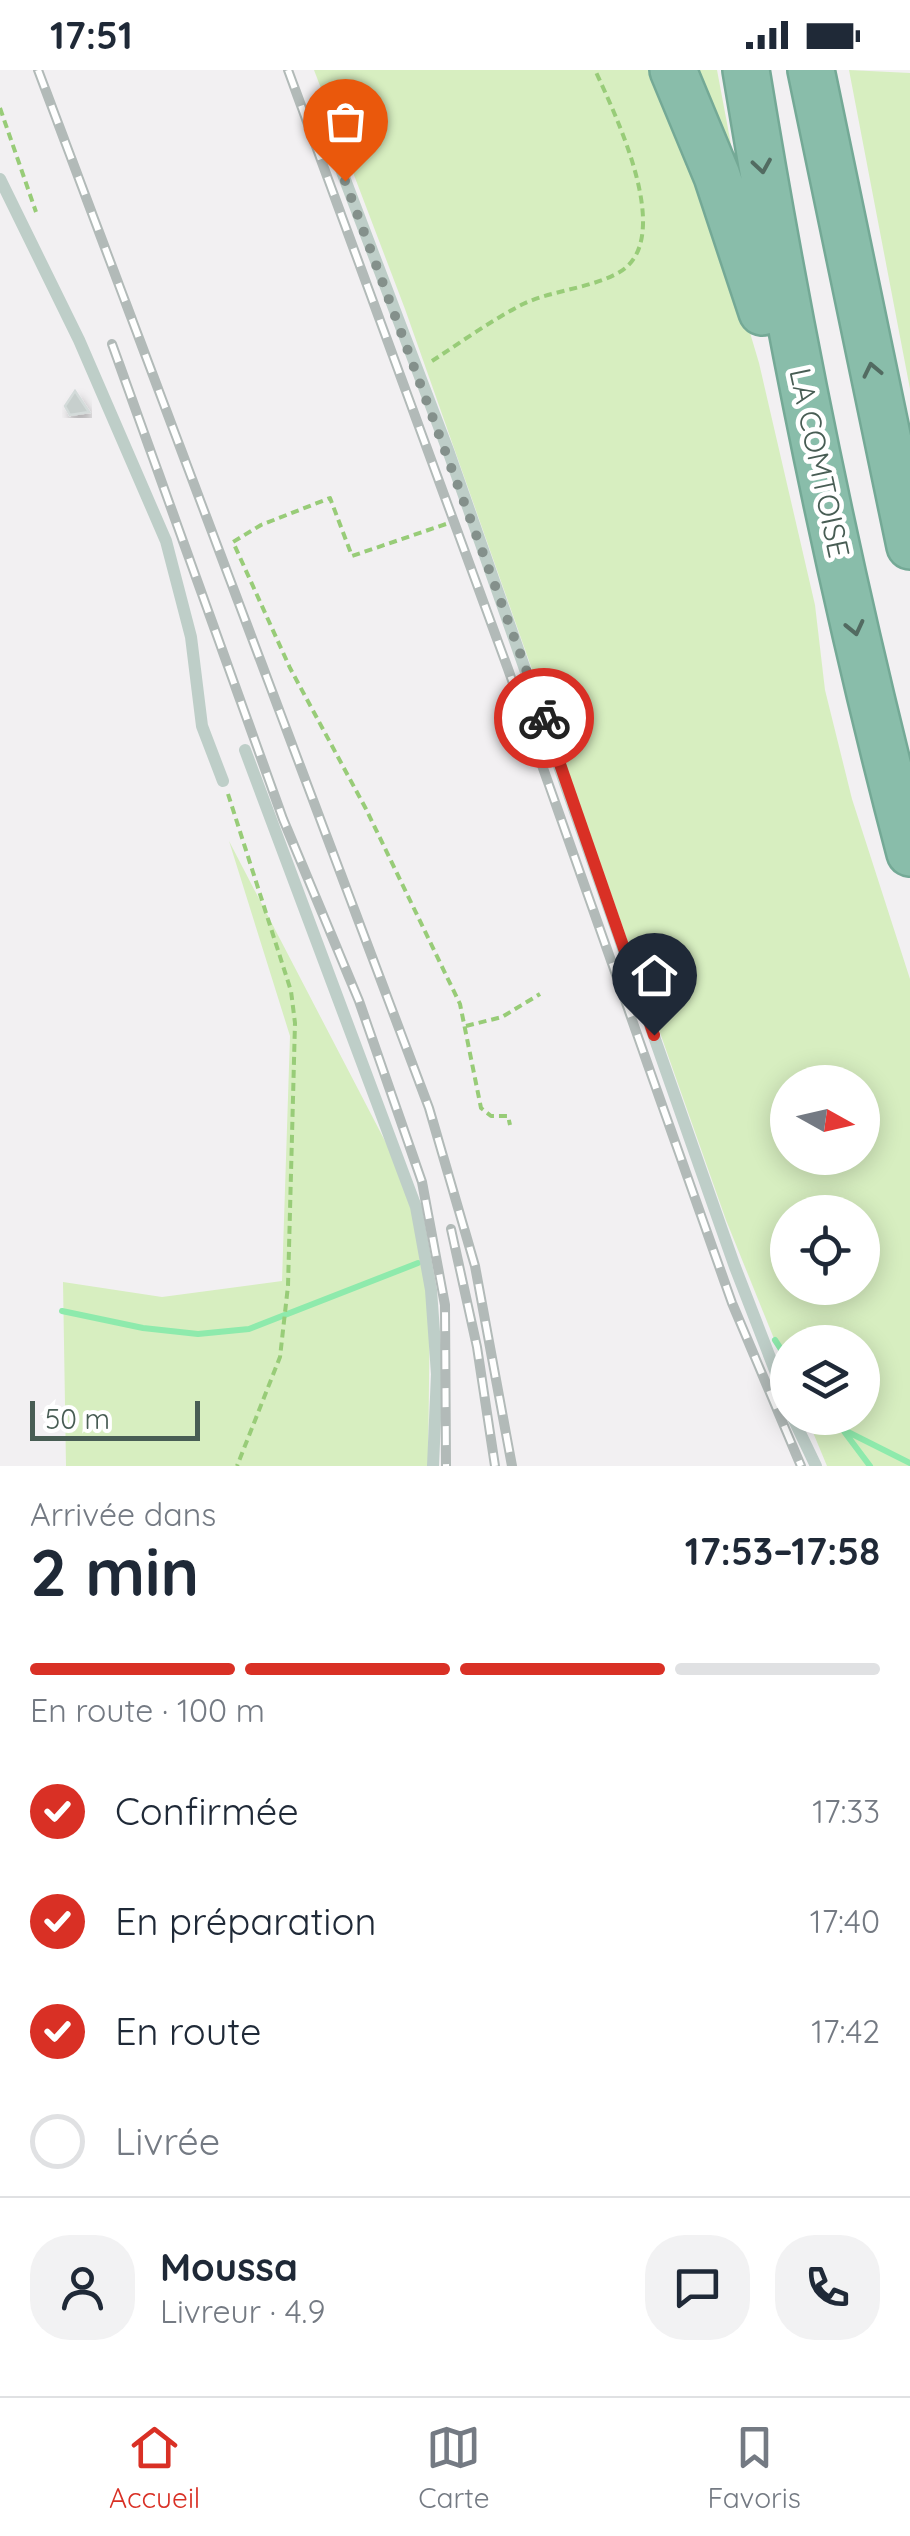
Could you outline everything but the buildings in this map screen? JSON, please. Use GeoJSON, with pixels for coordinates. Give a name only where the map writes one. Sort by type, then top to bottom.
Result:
{"type":"FeatureCollection","features":[{"type":"Feature","properties":{"kind":"highway"},"geometry":{"type":"LineString","coordinates":[[674,70],[746,261],[790,427],[833,533]]}},
{"type":"Feature","properties":{"kind":"highway","name":"LA COMTOISE"},"geometry":{"type":"LineString","coordinates":[[746,70],[776,252],[833,533],[910,853]]}},
{"type":"Feature","properties":{"kind":"highway"},"geometry":{"type":"LineString","coordinates":[[811,70],[910,546]]}},
{"type":"Feature","properties":{"kind":"lane"},"geometry":{"type":"LineString","coordinates":[[333,148],[536,693],[770,1357]]}},
{"type":"Feature","properties":{"kind":"lane"},"geometry":{"type":"LineString","coordinates":[[0,179],[36,249],[166,542],[190,637],[202,726],[223,780]]}},
{"type":"Feature","properties":{"kind":"lane"},"geometry":{"type":"LineString","coordinates":[[245,750],[416,1206],[432,1307],[437,1374],[434,1466]]}},
{"type":"Feature","properties":{"kind":"lane"},"geometry":{"type":"LineString","coordinates":[[801,1435],[816,1466]]}},
{"type":"Feature","properties":{"kind":"path"},"geometry":{"type":"LineString","coordinates":[[416,372],[524,304],[619,272],[636,259],[643,244],[643,206],[595,70]]}},
{"type":"Feature","properties":{"kind":"path"},"geometry":{"type":"LineString","coordinates":[[0,108],[36,206],[36,249]]}},
{"type":"Feature","properties":{"kind":"path"},"geometry":{"type":"LineString","coordinates":[[446,524],[352,556],[330,498],[287,513],[232,542],[290,668],[366,809],[460,1004],[477,1100],[491,1116],[508,1116],[510,1125]]}},
{"type":"Feature","properties":{"kind":"path"},"geometry":{"type":"LineString","coordinates":[[223,780],[266,906],[296,1023],[288,1286],[280,1357],[236,1466]]}},
{"type":"Feature","properties":{"kind":"path"},"geometry":{"type":"LineString","coordinates":[[466,1026],[502,1016],[540,994]]}},
{"type":"Feature","properties":{"kind":"green space"},"geometry":{"type":"Polygon","coordinates":[[[314,70],[655,70],[731,269],[759,363],[815,605],[825,690],[852,799],[910,979],[910,1466],[827,1466],[814,1435],[880,1435],[880,1325],[770,1325],[770,1329],[726,1220],[405,309],[314,70]]]}},
{"type":"Feature","properties":{"kind":"green space"},"geometry":{"type":"Polygon","coordinates":[[[688,70],[717,70],[735,166],[688,70]]]}},
{"type":"Feature","properties":{"kind":"green space"},"geometry":{"type":"Polygon","coordinates":[[[849,70],[910,73],[910,389],[849,70]]]}},
{"type":"Feature","properties":{"kind":"green space"},"geometry":{"type":"Polygon","coordinates":[[[229,841],[410,1189],[430,1300],[428,1466],[66,1466],[63,1282],[162,1297],[282,1281],[290,1036],[229,841]]]}},
{"type":"Feature","properties":{"kind":"waterway"},"geometry":{"type":"LineString","coordinates":[[62,1311],[143,1328],[198,1334],[249,1329],[418,1263]]}},
{"type":"Feature","properties":{"kind":"waterway"},"geometry":{"type":"LineString","coordinates":[[847,1435],[870,1466]]}},
{"type":"Feature","properties":{"kind":"waterway"},"geometry":{"type":"LineString","coordinates":[[854,1435],[910,1463]]}},
{"type":"Feature","properties":{"kind":"railway"},"geometry":{"type":"LineString","coordinates":[[38,70],[429,1108],[475,1266],[512,1466]]}},
{"type":"Feature","properties":{"kind":"railway"},"geometry":{"type":"LineString","coordinates":[[288,70],[508,669],[732,1303],[801,1466]]}},
{"type":"Feature","properties":{"kind":"railway"},"geometry":{"type":"LineString","coordinates":[[112,344],[283,819],[359,1001],[422,1182],[445,1305],[446,1466]]}},
{"type":"Feature","properties":{"kind":"railway"},"geometry":{"type":"LineString","coordinates":[[451,1229],[477,1347],[495,1466]]}},
{"type":"Feature","properties":{"kind":"way so far"},"geometry":{"type":"LineString","coordinates":[[345,181],[544,718]]}},
{"type":"Feature","properties":{"kind":"route"},"geometry":{"type":"LineString","coordinates":[[544,718],[654,1035]]}}]}
